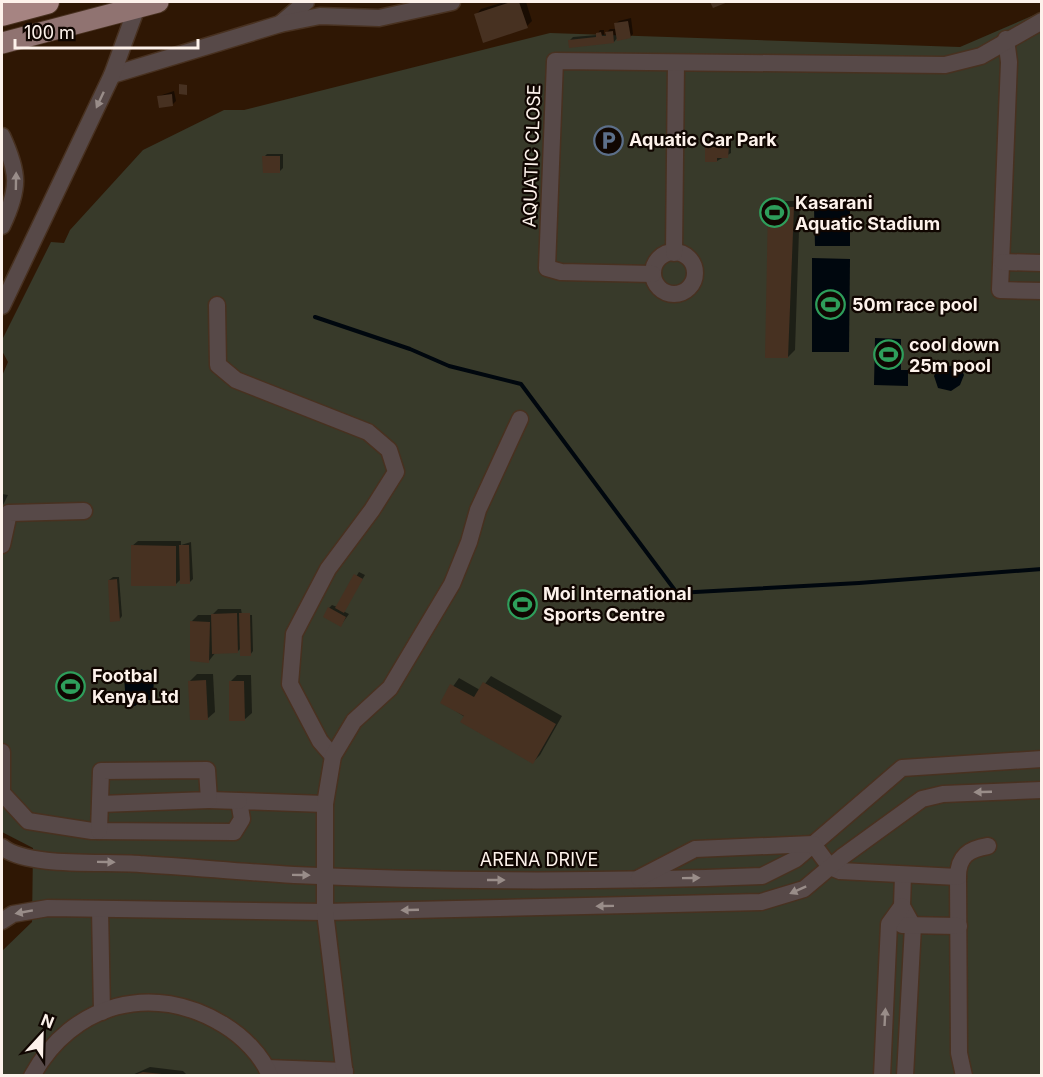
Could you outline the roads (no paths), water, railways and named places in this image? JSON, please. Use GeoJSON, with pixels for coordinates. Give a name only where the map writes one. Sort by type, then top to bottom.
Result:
{"type":"FeatureCollection","features":[{"type":"Feature","properties":{"kind":"highway"},"geometry":{"type":"LineString","coordinates":[[2,14],[47,2]]}},
{"type":"Feature","properties":{"kind":"main road"},"geometry":{"type":"LineString","coordinates":[[2,43],[158,2]]}},
{"type":"Feature","properties":{"kind":"street"},"geometry":{"type":"LineString","coordinates":[[280,24],[306,2]]}},
{"type":"Feature","properties":{"kind":"street"},"geometry":{"type":"LineString","coordinates":[[112,75],[280,24],[320,16],[379,18],[452,2]]}},
{"type":"Feature","properties":{"kind":"street"},"geometry":{"type":"LineString","coordinates":[[2,306],[112,75],[137,7]]}},
{"type":"Feature","properties":{"kind":"street","name":"AQUATIC CLOSE"},"geometry":{"type":"LineString","coordinates":[[653,274],[561,272],[547,268],[555,61],[945,65],[981,56],[1006,39],[1041,21]]}},
{"type":"Feature","properties":{"kind":"street"},"geometry":{"type":"LineString","coordinates":[[1006,39],[1009,62],[1000,290],[1041,291]]}},
{"type":"Feature","properties":{"kind":"street"},"geometry":{"type":"LineString","coordinates":[[674,253],[676,63]]}},
{"type":"Feature","properties":{"kind":"street"},"geometry":{"type":"LineString","coordinates":[[2,136],[14,163],[17,179],[15,193],[2,226]]}},
{"type":"Feature","properties":{"kind":"street"},"geometry":{"type":"LineString","coordinates":[[674,253],[684,255],[693,265],[695,272],[691,286],[680,294],[666,293],[655,283],[653,274],[659,258],[674,253]]}},
{"type":"Feature","properties":{"kind":"street"},"geometry":{"type":"LineString","coordinates":[[1002,262],[1041,263]]}},
{"type":"Feature","properties":{"kind":"street"},"geometry":{"type":"LineString","coordinates":[[217,305],[218,365],[236,380],[368,432],[389,450],[396,472],[372,510],[327,569],[294,633],[290,684],[320,741],[333,756]]}},
{"type":"Feature","properties":{"kind":"street"},"geometry":{"type":"LineString","coordinates":[[32,1076],[45,1052],[77,1023],[117,1005],[160,1002],[202,1012],[239,1035],[268,1072],[345,1073],[325,912],[325,804],[333,756],[354,722],[390,688],[452,584],[469,542],[477,510],[520,419]]}},
{"type":"Feature","properties":{"kind":"street"},"geometry":{"type":"LineString","coordinates":[[2,545],[9,513],[84,511]]}},
{"type":"Feature","properties":{"kind":"street"},"geometry":{"type":"LineString","coordinates":[[2,752],[2,794],[28,821],[99,831],[234,832],[242,819],[238,801]]}},
{"type":"Feature","properties":{"kind":"street","name":"ARENA DRIVE"},"geometry":{"type":"LineString","coordinates":[[2,847],[8,852],[48,861],[128,863],[326,875],[487,880],[762,876],[795,859],[902,768],[1041,759]]}},
{"type":"Feature","properties":{"kind":"street"},"geometry":{"type":"LineString","coordinates":[[99,831],[101,771],[207,770],[209,800]]}},
{"type":"Feature","properties":{"kind":"street"},"geometry":{"type":"LineString","coordinates":[[2,921],[13,914],[48,908],[325,912],[761,902],[804,889],[922,799],[943,794],[1041,790]]}},
{"type":"Feature","properties":{"kind":"street"},"geometry":{"type":"LineString","coordinates":[[99,804],[209,800],[325,804]]}},
{"type":"Feature","properties":{"kind":"street"},"geometry":{"type":"LineString","coordinates":[[638,879],[695,849],[813,844],[830,867],[840,871],[958,877]]}},
{"type":"Feature","properties":{"kind":"street"},"geometry":{"type":"LineString","coordinates":[[964,1076],[959,1053],[958,877],[964,856],[970,849],[988,846]]}},
{"type":"Feature","properties":{"kind":"street"},"geometry":{"type":"LineString","coordinates":[[903,875],[902,906],[913,926],[905,1076]]}},
{"type":"Feature","properties":{"kind":"street"},"geometry":{"type":"LineString","coordinates":[[882,1076],[889,924],[902,906]]}},
{"type":"Feature","properties":{"kind":"street"},"geometry":{"type":"LineString","coordinates":[[100,909],[102,1012]]}},
{"type":"Feature","properties":{"kind":"street"},"geometry":{"type":"LineString","coordinates":[[889,924],[958,926]]}},
{"type":"Feature","properties":{"kind":"waterway"},"geometry":{"type":"LineString","coordinates":[[315,317],[410,349],[449,366],[521,384],[677,593],[859,583],[1042,569]]}},
{"type":"Feature","properties":{"kind":"place","name":"Aquatic Car Park"},"geometry":{"type":"Point","coordinates":[608,140]}},
{"type":"Feature","properties":{"kind":"place","name":"Kasarani Aquatic Stadium"},"geometry":{"type":"Point","coordinates":[774,213]}},
{"type":"Feature","properties":{"kind":"place","name":"50m race pool"},"geometry":{"type":"Point","coordinates":[831,305]}},
{"type":"Feature","properties":{"kind":"place","name":"cool down 25m pool"},"geometry":{"type":"Point","coordinates":[888,355]}},
{"type":"Feature","properties":{"kind":"place","name":"Moi International Sports Centre"},"geometry":{"type":"Point","coordinates":[522,604]}},
{"type":"Feature","properties":{"kind":"place","name":"Footbal Kenya Ltd"},"geometry":{"type":"Point","coordinates":[71,686]}}]}
